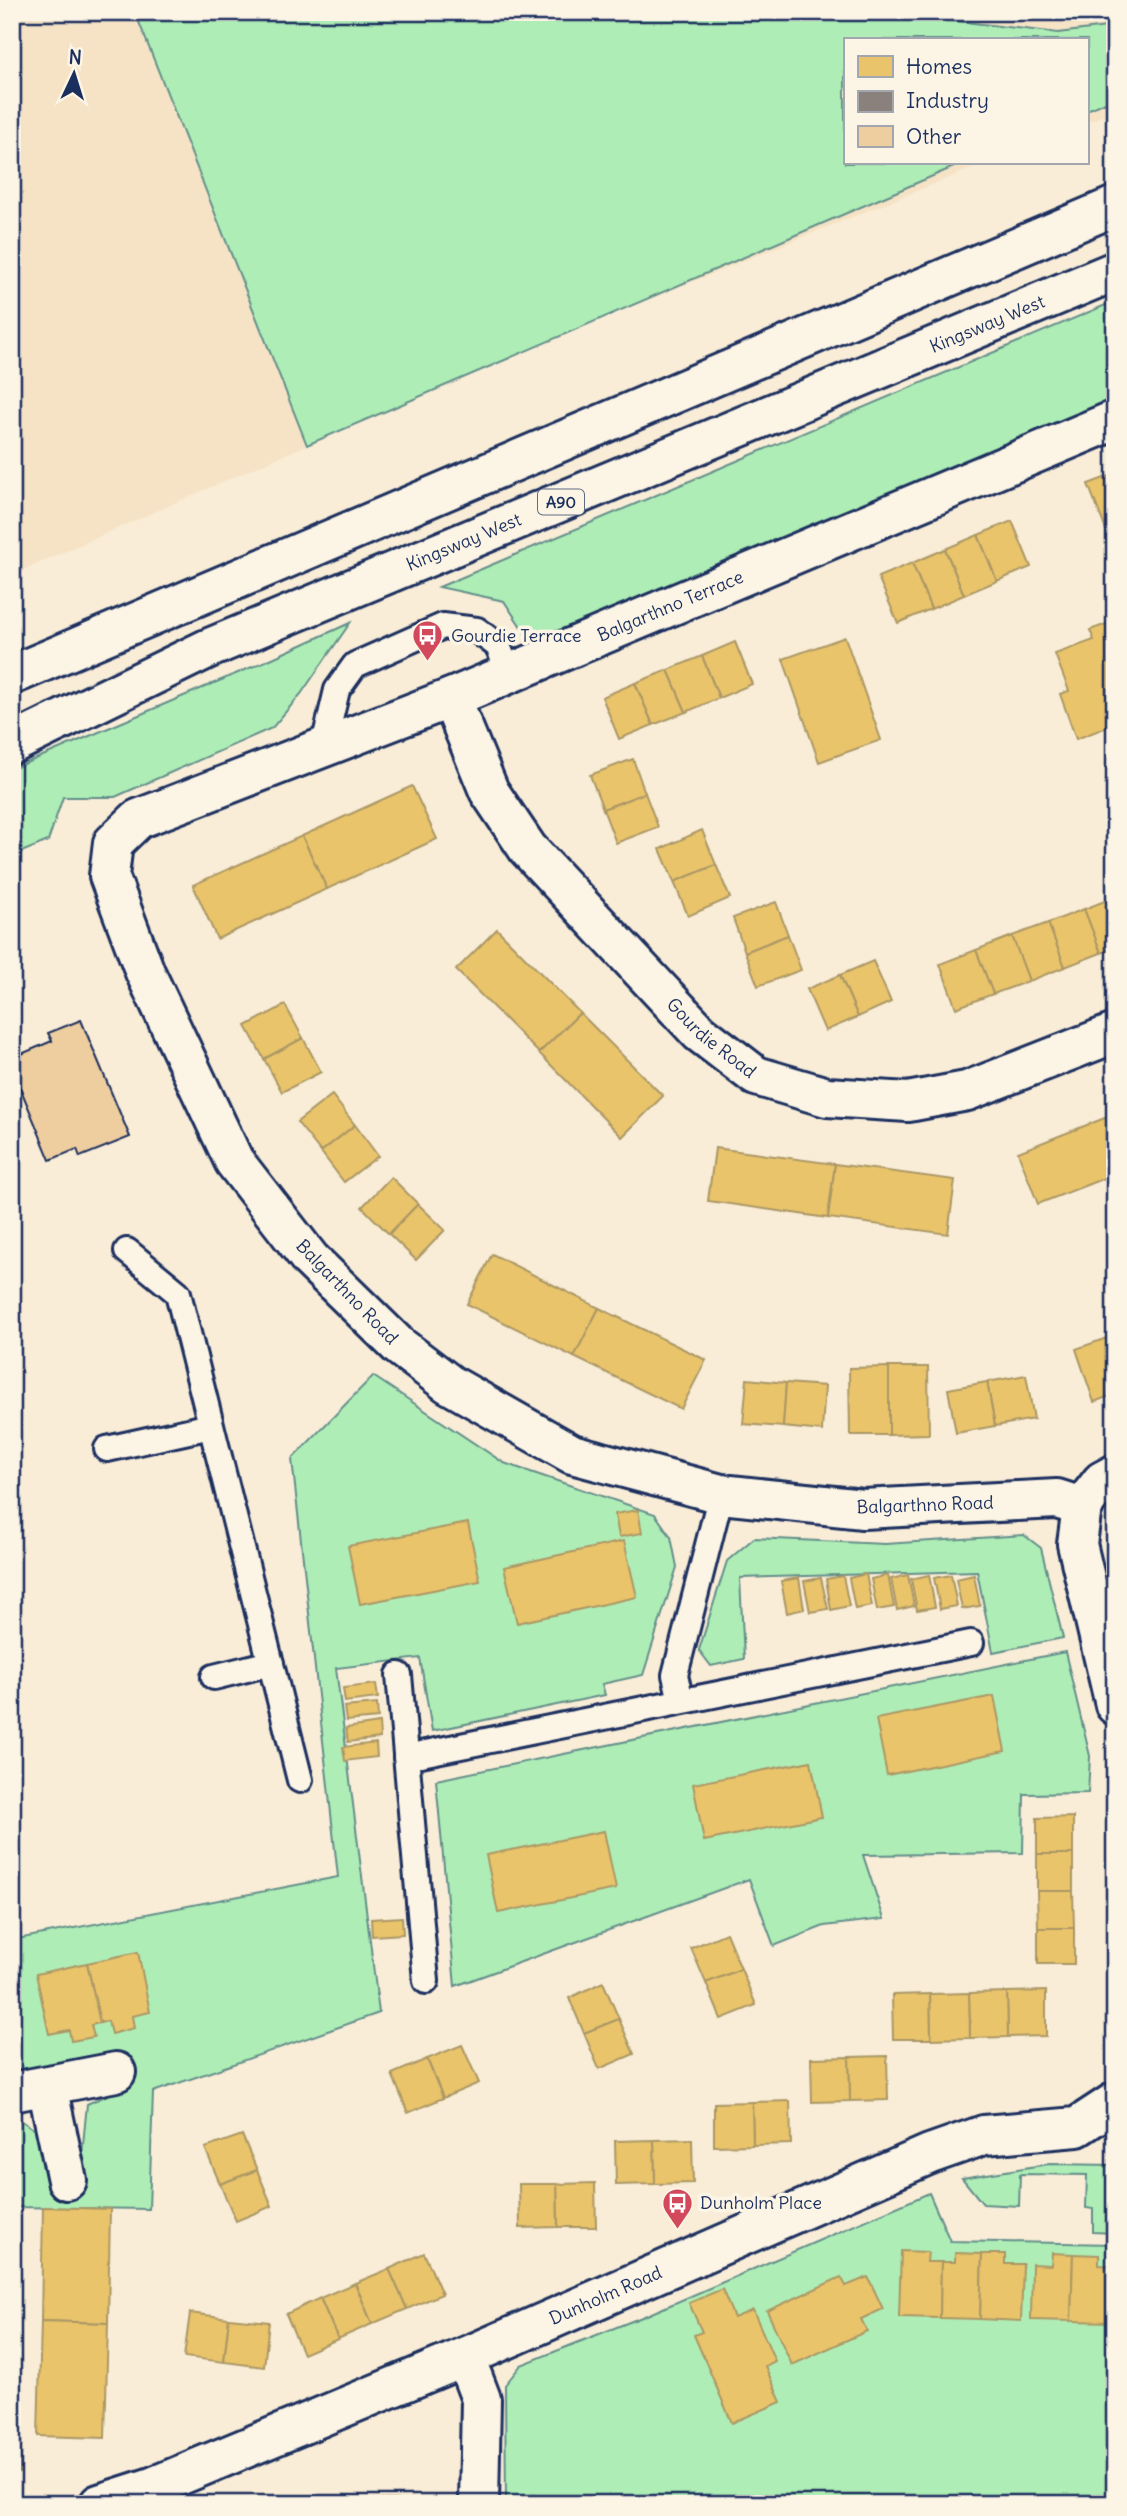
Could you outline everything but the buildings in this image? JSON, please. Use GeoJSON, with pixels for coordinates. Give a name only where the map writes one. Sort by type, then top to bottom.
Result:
{"type":"FeatureCollection","features":[{"type":"Feature","properties":{"kind":"main road"},"geometry":{"type":"LineString","coordinates":[[12,675],[1115,206]]}},
{"type":"Feature","properties":{"kind":"main road","name":"Kingsway West"},"geometry":{"type":"LineString","coordinates":[[12,744],[207,649],[1115,271]]}},
{"type":"Feature","properties":{"kind":"main road","name":"Balgarthno Terrace"},"geometry":{"type":"LineString","coordinates":[[113,843],[138,819],[451,698],[1115,420]]}},
{"type":"Feature","properties":{"kind":"main road","name":"Gourdie Road"},"geometry":{"type":"LineString","coordinates":[[451,698],[489,791],[528,849],[700,1033],[756,1076],[827,1097],[908,1102],[967,1091],[1115,1032]]}},
{"type":"Feature","properties":{"kind":"main road","name":"Balgarthno Road"},"geometry":{"type":"LineString","coordinates":[[113,843],[109,876],[145,972],[234,1161],[310,1259],[399,1346],[449,1384],[572,1454],[721,1494],[863,1509],[1057,1499],[1082,1507]]}},
{"type":"Feature","properties":{"kind":"main road"},"geometry":{"type":"LineString","coordinates":[[1115,1474],[1102,1481],[1082,1507],[1077,1544],[1115,1705]]}},
{"type":"Feature","properties":{"kind":"main road"},"geometry":{"type":"LineString","coordinates":[[67,2180],[30,2089],[116,2072]]}},
{"type":"Feature","properties":{"kind":"main road","name":"Dunholm Road"},"geometry":{"type":"LineString","coordinates":[[99,2504],[152,2487],[465,2357],[930,2154],[984,2135],[1077,2127],[1115,2103]]}},
{"type":"Feature","properties":{"kind":"main road"},"geometry":{"type":"LineString","coordinates":[[465,2357],[481,2399],[479,2504]]}},
{"type":"Feature","properties":{"kind":"lane"},"geometry":{"type":"LineString","coordinates":[[323,749],[337,690],[355,665],[443,626],[477,630],[498,646],[509,673]]}},
{"type":"Feature","properties":{"kind":"lane"},"geometry":{"type":"LineString","coordinates":[[127,1251],[178,1293],[300,1780]]}},
{"type":"Feature","properties":{"kind":"lane"},"geometry":{"type":"LineString","coordinates":[[107,1449],[211,1426]]}},
{"type":"Feature","properties":{"kind":"lane"},"geometry":{"type":"LineString","coordinates":[[681,1702],[675,1675],[721,1494]]}},
{"type":"Feature","properties":{"kind":"lane"},"geometry":{"type":"LineString","coordinates":[[406,1757],[971,1643]]}},
{"type":"Feature","properties":{"kind":"lane"},"geometry":{"type":"LineString","coordinates":[[214,1677],[271,1663]]}},
{"type":"Feature","properties":{"kind":"lane"},"geometry":{"type":"LineString","coordinates":[[399,1675],[426,1981]]}},
{"type":"Feature","properties":{"kind":"shaded area"},"geometry":{"type":"Polygon","coordinates":[[[12,12],[1115,12],[1115,111],[1088,122],[1088,38],[844,38],[844,164],[984,164],[499,360],[12,575],[12,12]]]}},
{"type":"Feature","properties":{"kind":"green space"},"geometry":{"type":"Polygon","coordinates":[[[135,12],[881,12],[1058,33],[1115,26],[1115,98],[1088,110],[1088,38],[844,38],[844,164],[961,164],[307,445],[135,12]]]}},
{"type":"Feature","properties":{"kind":"green space"},"geometry":{"type":"Polygon","coordinates":[[[1115,301],[1115,400],[533,645],[504,601],[439,587],[1115,301]]]}},
{"type":"Feature","properties":{"kind":"green space"},"geometry":{"type":"Polygon","coordinates":[[[350,623],[301,694],[272,728],[115,797],[63,797],[48,841],[12,856],[12,769],[350,623]]]}},
{"type":"Feature","properties":{"kind":"green space"},"geometry":{"type":"Polygon","coordinates":[[[373,1376],[504,1463],[655,1514],[671,1537],[677,1567],[643,1675],[602,1684],[605,1695],[432,1731],[420,1658],[336,1668],[379,2013],[153,2092],[149,2209],[12,2207],[12,2119],[19,2119],[38,2132],[50,2185],[87,2178],[82,2155],[87,2104],[119,2090],[12,2076],[12,1940],[338,1877],[292,1459],[373,1376]]]}},
{"type":"Feature","properties":{"kind":"green space"},"geometry":{"type":"Polygon","coordinates":[[[1024,1535],[1041,1548],[1063,1638],[993,1652],[977,1571],[740,1578],[744,1659],[711,1666],[699,1650],[727,1561],[754,1538],[885,1544],[1024,1535]]]}},
{"type":"Feature","properties":{"kind":"green space"},"geometry":{"type":"Polygon","coordinates":[[[1065,1652],[1090,1756],[1088,1793],[1024,1794],[1023,1853],[863,1855],[884,1919],[824,1926],[774,1946],[749,1879],[455,1986],[436,1780],[1065,1652]]]}},
{"type":"Feature","properties":{"kind":"green space"},"geometry":{"type":"Polygon","coordinates":[[[1049,2164],[1115,2165],[1115,2233],[1093,2232],[1093,2209],[1086,2208],[1087,2175],[1020,2174],[1019,2206],[983,2204],[962,2178],[1049,2164]]]}},
{"type":"Feature","properties":{"kind":"green space"},"geometry":{"type":"Polygon","coordinates":[[[929,2193],[950,2241],[1115,2244],[1115,2504],[542,2504],[534,2495],[523,2504],[506,2504],[505,2385],[521,2365],[647,2315],[929,2193]]]}},
{"type":"Feature","properties":{"kind":"place","name":"Gourdie Terrace"},"geometry":{"type":"Point","coordinates":[428,663]}},
{"type":"Feature","properties":{"kind":"place","name":"Dunholm Place"},"geometry":{"type":"Point","coordinates":[677,2230]}}]}
